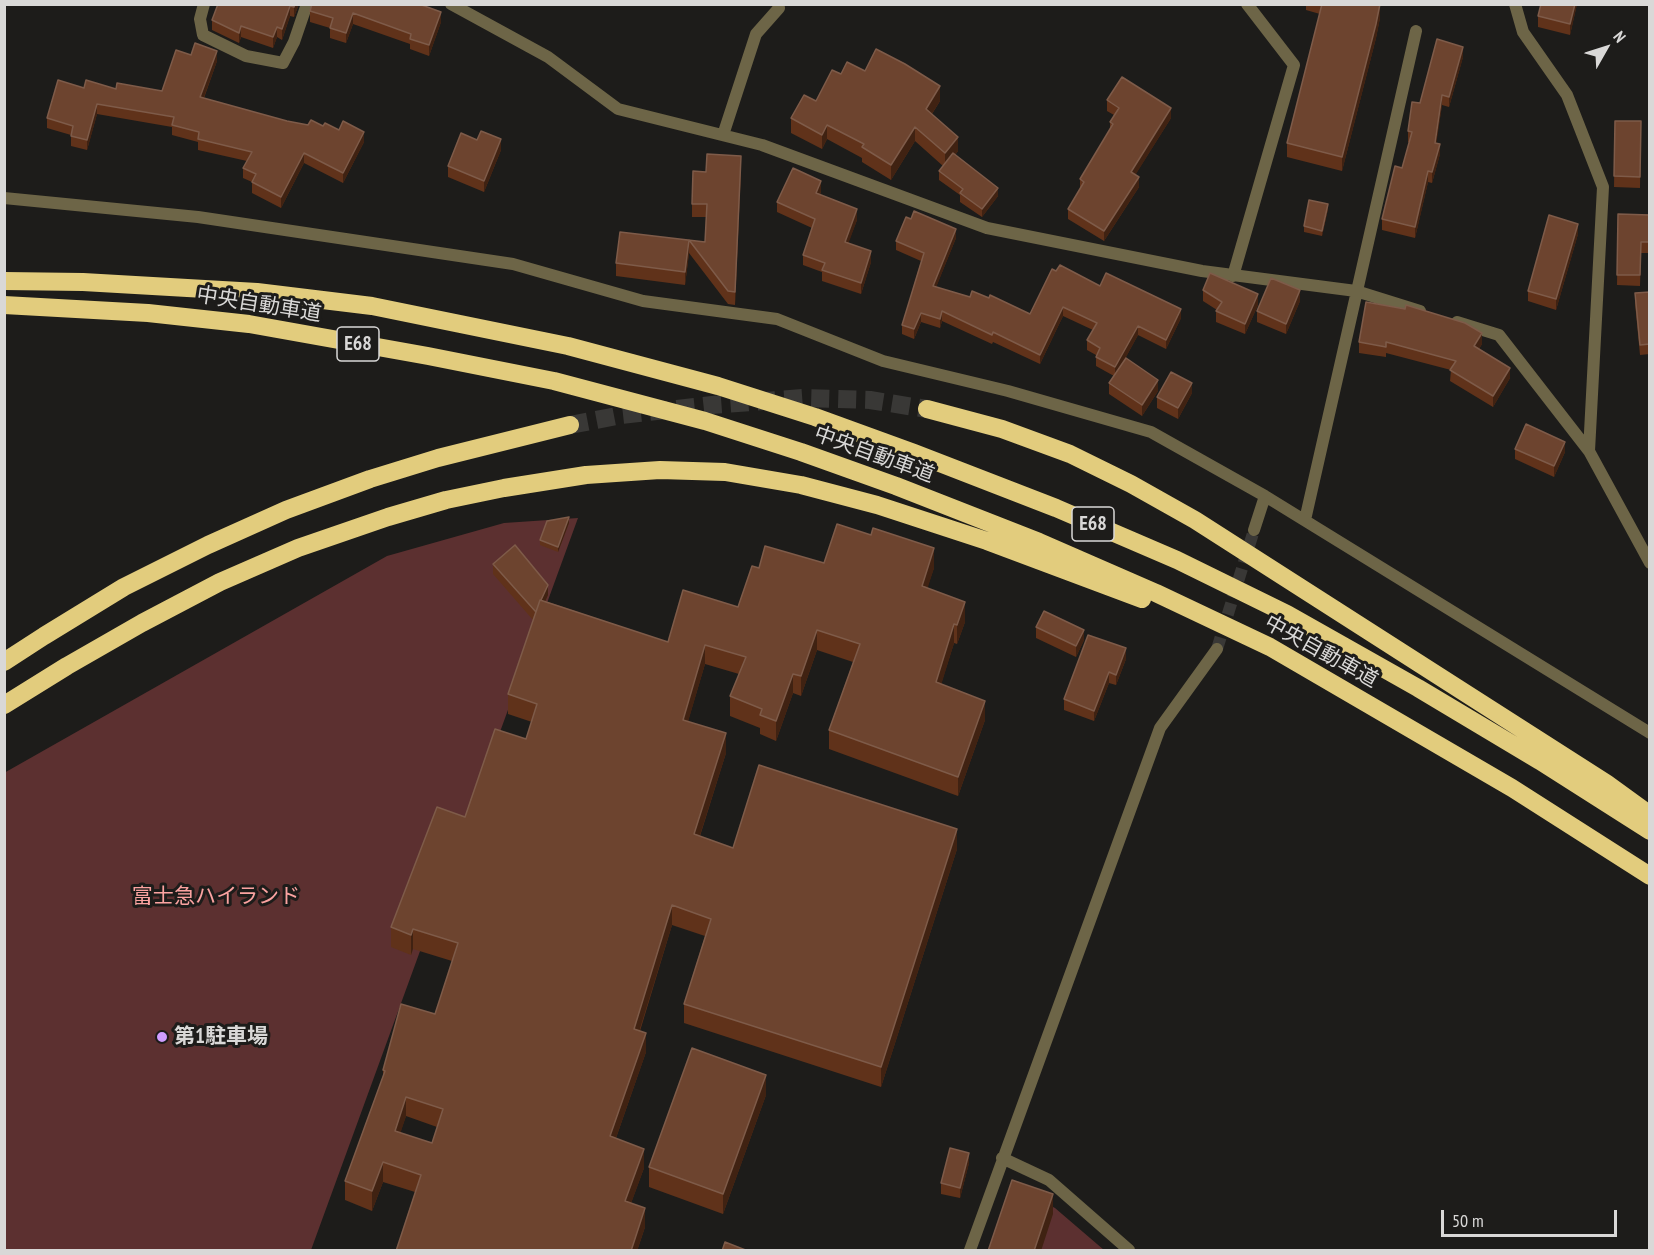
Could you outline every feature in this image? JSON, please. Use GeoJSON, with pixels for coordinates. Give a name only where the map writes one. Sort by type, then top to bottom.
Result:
{"type":"FeatureCollection","features":[{"type":"Feature","properties":{"kind":"highway","name":"中央自動車道"},"geometry":{"type":"LineString","coordinates":[[4,281],[84,282],[257,292],[372,306],[568,346],[718,386],[815,417],[1056,508],[1177,560],[1287,614],[1459,712],[1650,831]]}},
{"type":"Feature","properties":{"kind":"highway","name":"中央自動車道"},"geometry":{"type":"LineString","coordinates":[[4,305],[148,313],[249,324],[554,381],[705,421],[896,486],[1040,542],[1156,592],[1270,647],[1512,788],[1650,876]]}},
{"type":"Feature","properties":{"kind":"highway"},"geometry":{"type":"LineString","coordinates":[[927,409],[1002,429],[1070,454],[1131,484],[1195,520],[1606,783],[1650,815]]}},
{"type":"Feature","properties":{"kind":"highway"},"geometry":{"type":"LineString","coordinates":[[4,662],[124,587],[208,545],[286,510],[370,479],[438,458],[570,425]]}},
{"type":"Feature","properties":{"kind":"highway"},"geometry":{"type":"LineString","coordinates":[[4,705],[132,628],[220,582],[332,535],[446,500],[504,488],[586,475],[660,470],[725,472],[801,485],[877,505],[987,541],[1270,647]]}},
{"type":"Feature","properties":{"kind":"street"},"geometry":{"type":"LineString","coordinates":[[204,4],[200,19],[203,35],[246,56],[284,63],[307,4]]}},
{"type":"Feature","properties":{"kind":"street"},"geometry":{"type":"LineString","coordinates":[[451,4],[548,57],[618,109],[762,145],[987,228],[1233,276],[1356,291],[1499,335],[1588,451],[1650,563]]}},
{"type":"Feature","properties":{"kind":"street"},"geometry":{"type":"LineString","coordinates":[[1233,276],[1294,65],[1246,4]]}},
{"type":"Feature","properties":{"kind":"street"},"geometry":{"type":"LineString","coordinates":[[1515,4],[1523,32],[1567,94],[1603,187],[1588,451]]}},
{"type":"Feature","properties":{"kind":"street"},"geometry":{"type":"LineString","coordinates":[[723,135],[756,34],[783,6]]}},
{"type":"Feature","properties":{"kind":"street"},"geometry":{"type":"LineString","coordinates":[[1305,520],[1416,31]]}},
{"type":"Feature","properties":{"kind":"street"},"geometry":{"type":"LineString","coordinates":[[4,198],[198,217],[513,264],[643,301],[777,319],[883,361],[1008,391],[1151,432],[1265,495],[1650,733]]}},
{"type":"Feature","properties":{"kind":"street"},"geometry":{"type":"LineString","coordinates":[[1254,530],[1265,495]]}},
{"type":"Feature","properties":{"kind":"street"},"geometry":{"type":"LineString","coordinates":[[970,1251],[1160,728],[1217,649]]}},
{"type":"Feature","properties":{"kind":"street"},"geometry":{"type":"LineString","coordinates":[[1002,1158],[1049,1180],[1129,1251]]}},
{"type":"Feature","properties":{"kind":"green space","name":"富士急ハイランド"},"geometry":{"type":"Polygon","coordinates":[[[578,518],[311,1250],[5,1250],[4,773],[387,556],[504,523],[578,518]]]}},
{"type":"Feature","properties":{"kind":"green space"},"geometry":{"type":"Polygon","coordinates":[[[1013,1187],[1055,1208],[1104,1250],[990,1250],[1013,1187]]]}},
{"type":"Feature","properties":{"kind":"building"},"geometry":{"type":"Polygon","coordinates":[[[218,4],[295,4],[294,7],[290,6],[282,29],[277,27],[273,37],[241,26],[239,33],[212,20],[218,4]]]}},
{"type":"Feature","properties":{"kind":"building"},"geometry":{"type":"Polygon","coordinates":[[[312,4],[419,4],[441,12],[429,45],[410,39],[411,34],[353,13],[346,33],[330,28],[333,18],[310,11],[312,4]]]}},
{"type":"Feature","properties":{"kind":"building"},"geometry":{"type":"Polygon","coordinates":[[[1322,4],[1380,4],[1342,157],[1287,143],[1322,4]]]}},
{"type":"Feature","properties":{"kind":"building"},"geometry":{"type":"Polygon","coordinates":[[[1541,4],[1575,4],[1570,24],[1538,16],[1541,4]]]}},
{"type":"Feature","properties":{"kind":"building"},"geometry":{"type":"Polygon","coordinates":[[[1437,39],[1463,47],[1449,97],[1442,95],[1435,143],[1440,144],[1432,172],[1428,171],[1415,227],[1382,219],[1395,166],[1402,168],[1412,132],[1408,131],[1412,102],[1420,103],[1437,39]]]}},
{"type":"Feature","properties":{"kind":"building"},"geometry":{"type":"Polygon","coordinates":[[[195,43],[217,51],[200,97],[308,125],[311,120],[323,126],[325,123],[339,130],[343,121],[364,132],[343,173],[304,153],[281,197],[252,182],[256,174],[243,168],[252,152],[198,139],[199,132],[172,125],[174,117],[97,104],[87,140],[71,136],[73,126],[47,118],[58,80],[84,88],[86,80],[116,89],[117,83],[162,91],[176,50],[191,55],[195,43]]]}},
{"type":"Feature","properties":{"kind":"building"},"geometry":{"type":"Polygon","coordinates":[[[876,49],[940,86],[926,109],[958,137],[945,153],[915,127],[891,165],[862,147],[864,144],[827,125],[822,135],[791,118],[804,95],[816,101],[832,70],[841,74],[847,62],[865,71],[876,49]]]}},
{"type":"Feature","properties":{"kind":"building"},"geometry":{"type":"Polygon","coordinates":[[[1122,77],[1171,108],[1131,172],[1139,177],[1104,231],[1068,209],[1084,182],[1080,179],[1113,124],[1110,122],[1119,108],[1107,100],[1122,77]]]}},
{"type":"Feature","properties":{"kind":"building"},"geometry":{"type":"Polygon","coordinates":[[[1615,121],[1641,121],[1640,177],[1614,176],[1615,121]]]}},
{"type":"Feature","properties":{"kind":"building"},"geometry":{"type":"Polygon","coordinates":[[[481,131],[501,139],[484,181],[448,166],[461,133],[477,140],[481,131]]]}},
{"type":"Feature","properties":{"kind":"building"},"geometry":{"type":"Polygon","coordinates":[[[953,153],[998,188],[982,209],[960,193],[963,189],[939,171],[953,153]]]}},
{"type":"Feature","properties":{"kind":"building"},"geometry":{"type":"Polygon","coordinates":[[[707,154],[741,156],[735,292],[728,291],[689,240],[705,242],[707,204],[692,204],[693,171],[706,172],[707,154]]]}},
{"type":"Feature","properties":{"kind":"building"},"geometry":{"type":"Polygon","coordinates":[[[793,168],[821,181],[816,193],[857,209],[845,242],[871,251],[861,283],[822,270],[825,263],[803,255],[815,219],[777,202],[793,168]]]}},
{"type":"Feature","properties":{"kind":"building"},"geometry":{"type":"Polygon","coordinates":[[[1309,200],[1328,204],[1322,231],[1304,226],[1309,200]]]}},
{"type":"Feature","properties":{"kind":"building"},"geometry":{"type":"Polygon","coordinates":[[[914,211],[956,229],[933,286],[970,297],[972,291],[989,298],[990,295],[1030,314],[1052,269],[1056,271],[1060,265],[1100,286],[1106,273],[1181,309],[1166,340],[1138,326],[1115,367],[1096,357],[1100,348],[1087,340],[1097,323],[1063,307],[1040,355],[942,311],[940,319],[921,313],[914,329],[902,325],[924,253],[896,241],[906,217],[911,219],[914,211]]]}},
{"type":"Feature","properties":{"kind":"building"},"geometry":{"type":"Polygon","coordinates":[[[1618,214],[1650,215],[1650,242],[1641,242],[1640,275],[1617,275],[1618,214]]]}},
{"type":"Feature","properties":{"kind":"building"},"geometry":{"type":"Polygon","coordinates":[[[1549,215],[1578,224],[1556,299],[1528,291],[1549,215]]]}},
{"type":"Feature","properties":{"kind":"building"},"geometry":{"type":"Polygon","coordinates":[[[620,232],[689,240],[685,272],[616,263],[620,232]]]}},
{"type":"Feature","properties":{"kind":"building"},"geometry":{"type":"Polygon","coordinates":[[[1210,273],[1258,294],[1245,324],[1216,311],[1222,302],[1203,290],[1210,273]]]}},
{"type":"Feature","properties":{"kind":"building"},"geometry":{"type":"Polygon","coordinates":[[[1271,278],[1300,290],[1286,324],[1257,311],[1271,278]]]}},
{"type":"Feature","properties":{"kind":"building"},"geometry":{"type":"Polygon","coordinates":[[[1650,292],[1650,344],[1640,345],[1635,293],[1650,292]]]}},
{"type":"Feature","properties":{"kind":"building"},"geometry":{"type":"Polygon","coordinates":[[[1366,302],[1405,309],[1406,305],[1465,323],[1482,333],[1474,346],[1510,368],[1493,396],[1450,370],[1456,361],[1386,342],[1386,347],[1359,342],[1366,302]]]}},
{"type":"Feature","properties":{"kind":"building"},"geometry":{"type":"Polygon","coordinates":[[[1126,358],[1158,380],[1142,405],[1109,383],[1126,358]]]}},
{"type":"Feature","properties":{"kind":"building"},"geometry":{"type":"Polygon","coordinates":[[[1171,372],[1192,383],[1178,408],[1157,397],[1171,372]]]}},
{"type":"Feature","properties":{"kind":"building"},"geometry":{"type":"Polygon","coordinates":[[[1526,424],[1565,442],[1554,466],[1515,449],[1526,424]]]}},
{"type":"Feature","properties":{"kind":"building"},"geometry":{"type":"Polygon","coordinates":[[[569,517],[558,547],[540,540],[547,521],[569,517]]]}},
{"type":"Feature","properties":{"kind":"building"},"geometry":{"type":"Polygon","coordinates":[[[837,524],[871,535],[873,528],[934,548],[922,586],[965,602],[957,625],[954,624],[936,682],[985,701],[958,777],[829,730],[860,644],[817,630],[801,676],[793,674],[776,721],[760,715],[762,709],[730,696],[746,657],[705,645],[683,720],[726,733],[694,834],[733,848],[759,765],[957,829],[881,1067],[684,1004],[711,919],[672,905],[634,1029],[646,1033],[610,1136],[644,1149],[625,1201],[645,1208],[631,1251],[396,1251],[421,1175],[383,1162],[372,1191],[345,1181],[385,1071],[383,1070],[401,1004],[435,1014],[458,943],[413,929],[411,935],[391,927],[437,807],[465,817],[495,729],[526,739],[537,704],[508,694],[540,600],[668,642],[683,590],[738,607],[752,566],[759,568],[765,546],[824,563],[837,524]],[[406,1097],[395,1131],[432,1143],[443,1109],[406,1097]]]}},
{"type":"Feature","properties":{"kind":"building"},"geometry":{"type":"Polygon","coordinates":[[[515,545],[548,585],[536,612],[493,564],[515,545]]]}},
{"type":"Feature","properties":{"kind":"building"},"geometry":{"type":"Polygon","coordinates":[[[1044,611],[1084,630],[1076,646],[1036,627],[1044,611]]]}},
{"type":"Feature","properties":{"kind":"building"},"geometry":{"type":"Polygon","coordinates":[[[1088,635],[1126,648],[1116,675],[1109,672],[1094,711],[1064,699],[1088,635]]]}},
{"type":"Feature","properties":{"kind":"building"},"geometry":{"type":"Polygon","coordinates":[[[692,1048],[766,1075],[723,1194],[649,1167],[692,1048]]]}},
{"type":"Feature","properties":{"kind":"building"},"geometry":{"type":"Polygon","coordinates":[[[950,1148],[969,1153],[960,1188],[941,1183],[950,1148]]]}},
{"type":"Feature","properties":{"kind":"building"},"geometry":{"type":"Polygon","coordinates":[[[1012,1180],[1053,1194],[1034,1251],[988,1251],[1012,1180]]]}},
{"type":"Feature","properties":{"kind":"building"},"geometry":{"type":"Polygon","coordinates":[[[725,1242],[748,1251],[722,1251],[725,1242]]]}},
{"type":"Feature","properties":{"kind":"tunnel"},"geometry":{"type":"LineString","coordinates":[[570,425],[622,415],[803,398],[870,400],[927,409]]}},
{"type":"Feature","properties":{"kind":"tunnel"},"geometry":{"type":"LineString","coordinates":[[1217,649],[1254,530]]}},
{"type":"Feature","properties":{"kind":"place","name":"第1駐車場"},"geometry":{"type":"Point","coordinates":[162,1037]}}]}
